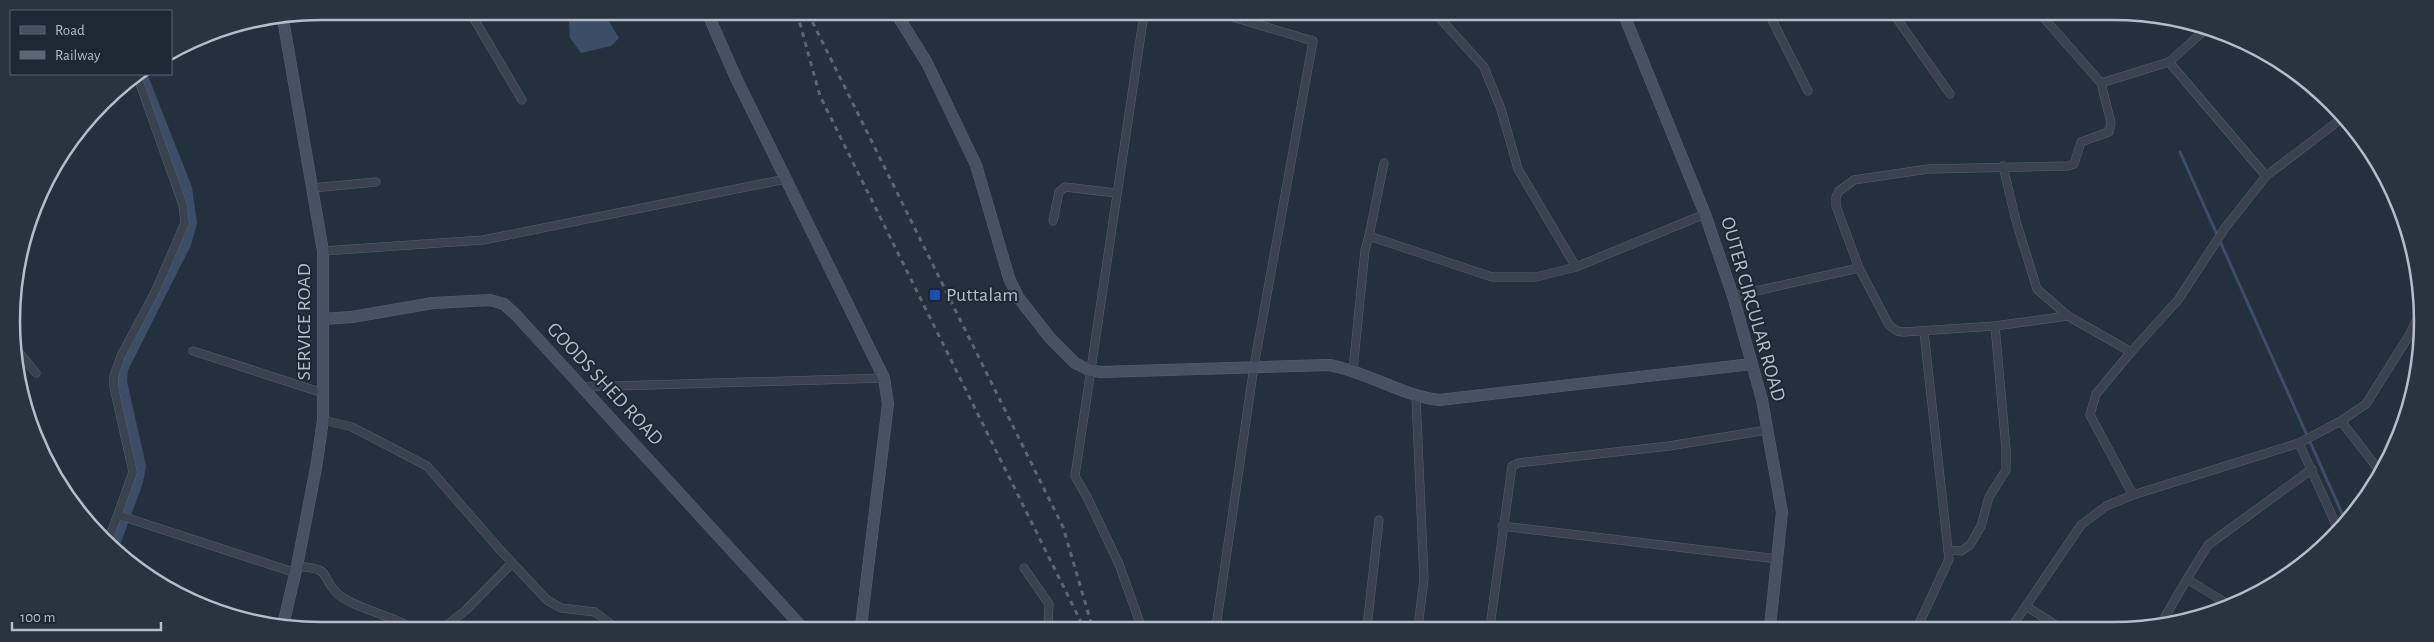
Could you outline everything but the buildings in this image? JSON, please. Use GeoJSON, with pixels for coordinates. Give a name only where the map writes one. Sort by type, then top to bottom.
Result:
{"type":"FeatureCollection","features":[{"type":"Feature","properties":{"kind":"street"},"geometry":{"type":"LineString","coordinates":[[475,20],[522,100]]}},
{"type":"Feature","properties":{"kind":"street"},"geometry":{"type":"LineString","coordinates":[[711,20],[736,78],[884,378],[888,404],[861,622]]}},
{"type":"Feature","properties":{"kind":"street"},"geometry":{"type":"LineString","coordinates":[[900,20],[927,63],[976,165],[1010,278],[1018,297],[1050,338],[1075,363],[1089,370],[1101,372],[1329,365],[1353,370],[1416,397],[1439,400],[1752,364]]}},
{"type":"Feature","properties":{"kind":"street"},"geometry":{"type":"LineString","coordinates":[[1140,622],[1118,564],[1087,497],[1075,476],[1089,370],[1143,20]]}},
{"type":"Feature","properties":{"kind":"street"},"geometry":{"type":"LineString","coordinates":[[1217,622],[1254,366],[1313,41],[1243,20]]}},
{"type":"Feature","properties":{"kind":"street"},"geometry":{"type":"LineString","coordinates":[[1442,20],[1484,67],[1501,110],[1518,168],[1576,266]]}},
{"type":"Feature","properties":{"kind":"street","name":"OUTER CIRCULAR ROAD"},"geometry":{"type":"LineString","coordinates":[[1626,20],[1706,214],[1733,296],[1752,364],[1767,430],[1782,512],[1771,622]]}},
{"type":"Feature","properties":{"kind":"street"},"geometry":{"type":"LineString","coordinates":[[1772,20],[1808,92]]}},
{"type":"Feature","properties":{"kind":"street"},"geometry":{"type":"LineString","coordinates":[[1898,20],[1950,94]]}},
{"type":"Feature","properties":{"kind":"street"},"geometry":{"type":"LineString","coordinates":[[2046,20],[2101,83],[2111,123],[2109,132],[2081,142],[2074,164],[2068,166],[1928,169],[1854,180],[1845,184],[1836,198],[1836,206],[1859,268],[1890,325],[1897,331],[1924,332],[1995,326],[2068,316]]}},
{"type":"Feature","properties":{"kind":"street","name":"SERVICE ROAD"},"geometry":{"type":"LineString","coordinates":[[284,23],[323,251],[324,394],[323,420],[296,570],[284,619]]}},
{"type":"Feature","properties":{"kind":"street"},"geometry":{"type":"LineString","coordinates":[[2101,83],[2169,62],[2201,33]]}},
{"type":"Feature","properties":{"kind":"street"},"geometry":{"type":"LineString","coordinates":[[2169,62],[2266,176]]}},
{"type":"Feature","properties":{"kind":"street"},"geometry":{"type":"LineString","coordinates":[[110,536],[134,472],[114,387],[114,376],[121,356],[156,290],[186,223],[183,205],[139,81]]}},
{"type":"Feature","properties":{"kind":"street"},"geometry":{"type":"LineString","coordinates":[[2133,495],[2090,415],[2096,394],[2178,300],[2225,228],[2266,176],[2337,121]]}},
{"type":"Feature","properties":{"kind":"street"},"geometry":{"type":"LineString","coordinates":[[1353,370],[1365,250],[1370,236],[1384,163]]}},
{"type":"Feature","properties":{"kind":"street"},"geometry":{"type":"LineString","coordinates":[[2003,166],[2016,221],[2038,289],[2068,316],[2131,352]]}},
{"type":"Feature","properties":{"kind":"street"},"geometry":{"type":"LineString","coordinates":[[323,251],[483,240],[786,179]]}},
{"type":"Feature","properties":{"kind":"street"},"geometry":{"type":"LineString","coordinates":[[312,188],[376,182]]}},
{"type":"Feature","properties":{"kind":"street"},"geometry":{"type":"LineString","coordinates":[[1053,221],[1060,192],[1065,186],[1116,193]]}},
{"type":"Feature","properties":{"kind":"street"},"geometry":{"type":"LineString","coordinates":[[1370,236],[1492,277],[1536,277],[1576,266],[1706,214]]}},
{"type":"Feature","properties":{"kind":"street"},"geometry":{"type":"LineString","coordinates":[[1733,296],[1859,268]]}},
{"type":"Feature","properties":{"kind":"street","name":"GOODS SHED ROAD"},"geometry":{"type":"LineString","coordinates":[[323,319],[352,317],[433,303],[490,300],[504,304],[797,622]]}},
{"type":"Feature","properties":{"kind":"street"},"geometry":{"type":"LineString","coordinates":[[1948,550],[1961,551],[1970,546],[1981,526],[1990,497],[2006,470],[2006,448],[1995,326]]}},
{"type":"Feature","properties":{"kind":"street"},"geometry":{"type":"LineString","coordinates":[[2015,622],[2081,525],[2106,506],[2133,495],[2302,442],[2340,422],[2366,404],[2414,326]]}},
{"type":"Feature","properties":{"kind":"street"},"geometry":{"type":"LineString","coordinates":[[1920,622],[1949,559],[1924,332]]}},
{"type":"Feature","properties":{"kind":"street"},"geometry":{"type":"LineString","coordinates":[[193,351],[324,394]]}},
{"type":"Feature","properties":{"kind":"street"},"geometry":{"type":"LineString","coordinates":[[23,357],[36,373]]}},
{"type":"Feature","properties":{"kind":"street"},"geometry":{"type":"LineString","coordinates":[[582,387],[884,378]]}},
{"type":"Feature","properties":{"kind":"street"},"geometry":{"type":"LineString","coordinates":[[1416,397],[1424,579],[1419,622]]}},
{"type":"Feature","properties":{"kind":"street"},"geometry":{"type":"LineString","coordinates":[[323,420],[352,426],[427,466],[547,600],[561,608],[595,612],[607,622]]}},
{"type":"Feature","properties":{"kind":"street"},"geometry":{"type":"LineString","coordinates":[[2340,422],[2376,467]]}},
{"type":"Feature","properties":{"kind":"street"},"geometry":{"type":"LineString","coordinates":[[1491,622],[1502,526],[1512,466],[1518,463],[1670,446],[1767,430]]}},
{"type":"Feature","properties":{"kind":"street"},"geometry":{"type":"LineString","coordinates":[[2302,442],[2335,523]]}},
{"type":"Feature","properties":{"kind":"street"},"geometry":{"type":"LineString","coordinates":[[2163,617],[2208,544],[2312,469]]}},
{"type":"Feature","properties":{"kind":"street"},"geometry":{"type":"LineString","coordinates":[[119,516],[296,570],[317,568],[324,572],[339,595],[399,622]]}},
{"type":"Feature","properties":{"kind":"street"},"geometry":{"type":"LineString","coordinates":[[1368,622],[1379,520]]}},
{"type":"Feature","properties":{"kind":"street"},"geometry":{"type":"LineString","coordinates":[[1502,526],[1778,559]]}},
{"type":"Feature","properties":{"kind":"street"},"geometry":{"type":"LineString","coordinates":[[451,622],[466,610],[512,563]]}},
{"type":"Feature","properties":{"kind":"street"},"geometry":{"type":"LineString","coordinates":[[1024,568],[1049,604],[1048,622]]}},
{"type":"Feature","properties":{"kind":"street"},"geometry":{"type":"LineString","coordinates":[[2187,579],[2223,601]]}},
{"type":"Feature","properties":{"kind":"street"},"geometry":{"type":"LineString","coordinates":[[2026,606],[2051,622]]}},
{"type":"Feature","properties":{"kind":"water"},"geometry":{"type":"Polygon","coordinates":[[[568,20],[608,20],[619,38],[611,46],[581,53],[570,38],[568,20]]]}},
{"type":"Feature","properties":{"kind":"waterway"},"geometry":{"type":"LineString","coordinates":[[116,541],[138,482],[141,466],[122,382],[123,369],[186,244],[192,223],[187,188],[144,78]]}},
{"type":"Feature","properties":{"kind":"waterway"},"geometry":{"type":"LineString","coordinates":[[2180,152],[2343,515]]}},
{"type":"Feature","properties":{"kind":"railway"},"geometry":{"type":"LineString","coordinates":[[799,20],[820,96],[1081,622]]}},
{"type":"Feature","properties":{"kind":"railway"},"geometry":{"type":"LineString","coordinates":[[811,20],[1063,527],[1091,622]]}},
{"type":"Feature","properties":{"kind":"place","name":"Puttalam"},"geometry":{"type":"Point","coordinates":[935,295]}}]}
